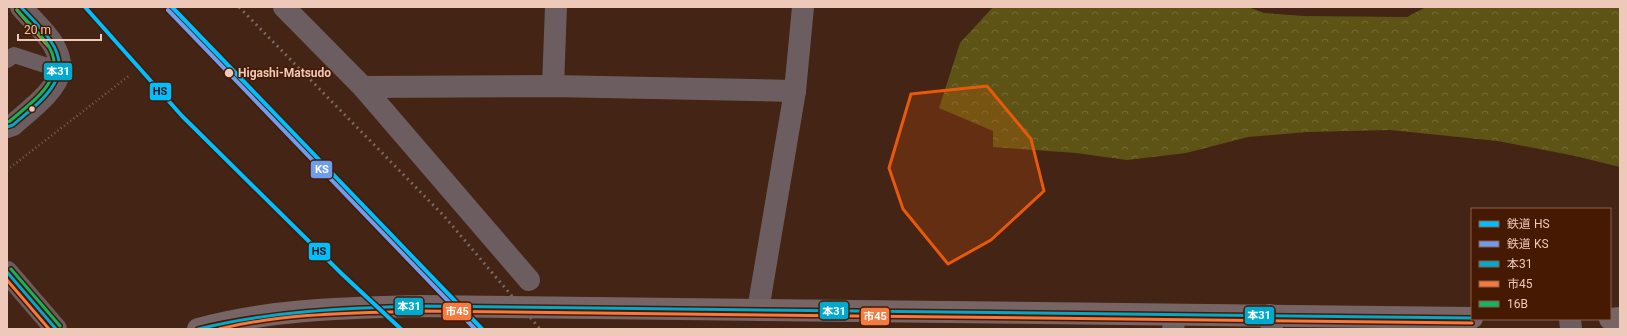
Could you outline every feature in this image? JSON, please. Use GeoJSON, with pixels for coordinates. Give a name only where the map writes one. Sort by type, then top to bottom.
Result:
{"type":"FeatureCollection","features":[{"type":"Feature","properties":{"kind":"main road"},"geometry":{"type":"LineString","coordinates":[[198,329],[254,317],[360,307],[420,306],[758,310],[1174,322],[1271,322],[1471,318]]}},
{"type":"Feature","properties":{"kind":"street"},"geometry":{"type":"LineString","coordinates":[[7,127],[13,125],[50,90],[56,83],[60,70],[59,57],[52,43],[21,7]]}},
{"type":"Feature","properties":{"kind":"street"},"geometry":{"type":"LineString","coordinates":[[284,7],[363,87],[529,280]]}},
{"type":"Feature","properties":{"kind":"street"},"geometry":{"type":"LineString","coordinates":[[553,86],[556,7]]}},
{"type":"Feature","properties":{"kind":"street"},"geometry":{"type":"LineString","coordinates":[[758,310],[795,92],[803,7]]}},
{"type":"Feature","properties":{"kind":"street"},"geometry":{"type":"LineString","coordinates":[[363,87],[553,86],[795,92]]}},
{"type":"Feature","properties":{"kind":"street"},"geometry":{"type":"LineString","coordinates":[[7,272],[56,329]]}},
{"type":"Feature","properties":{"kind":"lane"},"geometry":{"type":"LineString","coordinates":[[7,60],[14,55],[60,70]]}},
{"type":"Feature","properties":{"kind":"path"},"geometry":{"type":"LineString","coordinates":[[7,170],[130,75]]}},
{"type":"Feature","properties":{"kind":"highlighted area"},"geometry":{"type":"Polygon","coordinates":[[[987,86],[1031,139],[1044,191],[991,240],[948,264],[903,209],[889,168],[911,94],[987,86]]]}},
{"type":"Feature","properties":{"kind":"green space"},"geometry":{"type":"Polygon","coordinates":[[[993,7],[1248,7],[1264,13],[1304,16],[1407,17],[1426,7],[1620,7],[1620,167],[1575,156],[1498,141],[1390,130],[1307,132],[1248,137],[1186,153],[1127,160],[1076,153],[993,147],[993,131],[939,108],[960,43],[993,7]]]}},
{"type":"Feature","properties":{"kind":"railway"},"geometry":{"type":"LineString","coordinates":[[239,7],[444,216],[540,329]]}},
{"type":"Feature","properties":{"kind":"rail line","name":"HS"},"geometry":{"type":"LineString","coordinates":[[85,7],[182,116],[342,274],[401,329]]}},
{"type":"Feature","properties":{"kind":"rail line","name":"HS"},"geometry":{"type":"LineString","coordinates":[[172,7],[482,329]]}},
{"type":"Feature","properties":{"kind":"rail line","name":"KS"},"geometry":{"type":"LineString","coordinates":[[168,10],[475,329]]}},
{"type":"Feature","properties":{"kind":"transit line","name":"本31"},"geometry":{"type":"LineString","coordinates":[[7,127],[13,125],[43,98],[57,78],[59,66],[57,54],[50,40],[21,7]]}},
{"type":"Feature","properties":{"kind":"transit line","name":"市45"},"geometry":{"type":"LineString","coordinates":[[17,10],[48,46]]}},
{"type":"Feature","properties":{"kind":"transit line","name":"16B"},"geometry":{"type":"LineString","coordinates":[[7,122],[39,96],[52,77],[54,66],[53,55],[46,42],[17,10]]}},
{"type":"Feature","properties":{"kind":"transit line","name":"16B"},"geometry":{"type":"LineString","coordinates":[[11,269],[60,326]]}},
{"type":"Feature","properties":{"kind":"transit line","name":"本31"},"geometry":{"type":"LineString","coordinates":[[7,272],[56,329]]}},
{"type":"Feature","properties":{"kind":"transit line","name":"市45"},"geometry":{"type":"LineString","coordinates":[[7,280],[49,329]]}},
{"type":"Feature","properties":{"kind":"transit line","name":"本31"},"geometry":{"type":"LineString","coordinates":[[198,329],[281,314],[336,309],[420,306],[1471,318]]}},
{"type":"Feature","properties":{"kind":"transit line","name":"市45"},"geometry":{"type":"LineString","coordinates":[[219,329],[293,317],[344,313],[420,311],[1472,323]]}},
{"type":"Feature","properties":{"kind":"place","name":"Higashi-Matsudo"},"geometry":{"type":"Point","coordinates":[229,73]}}]}
